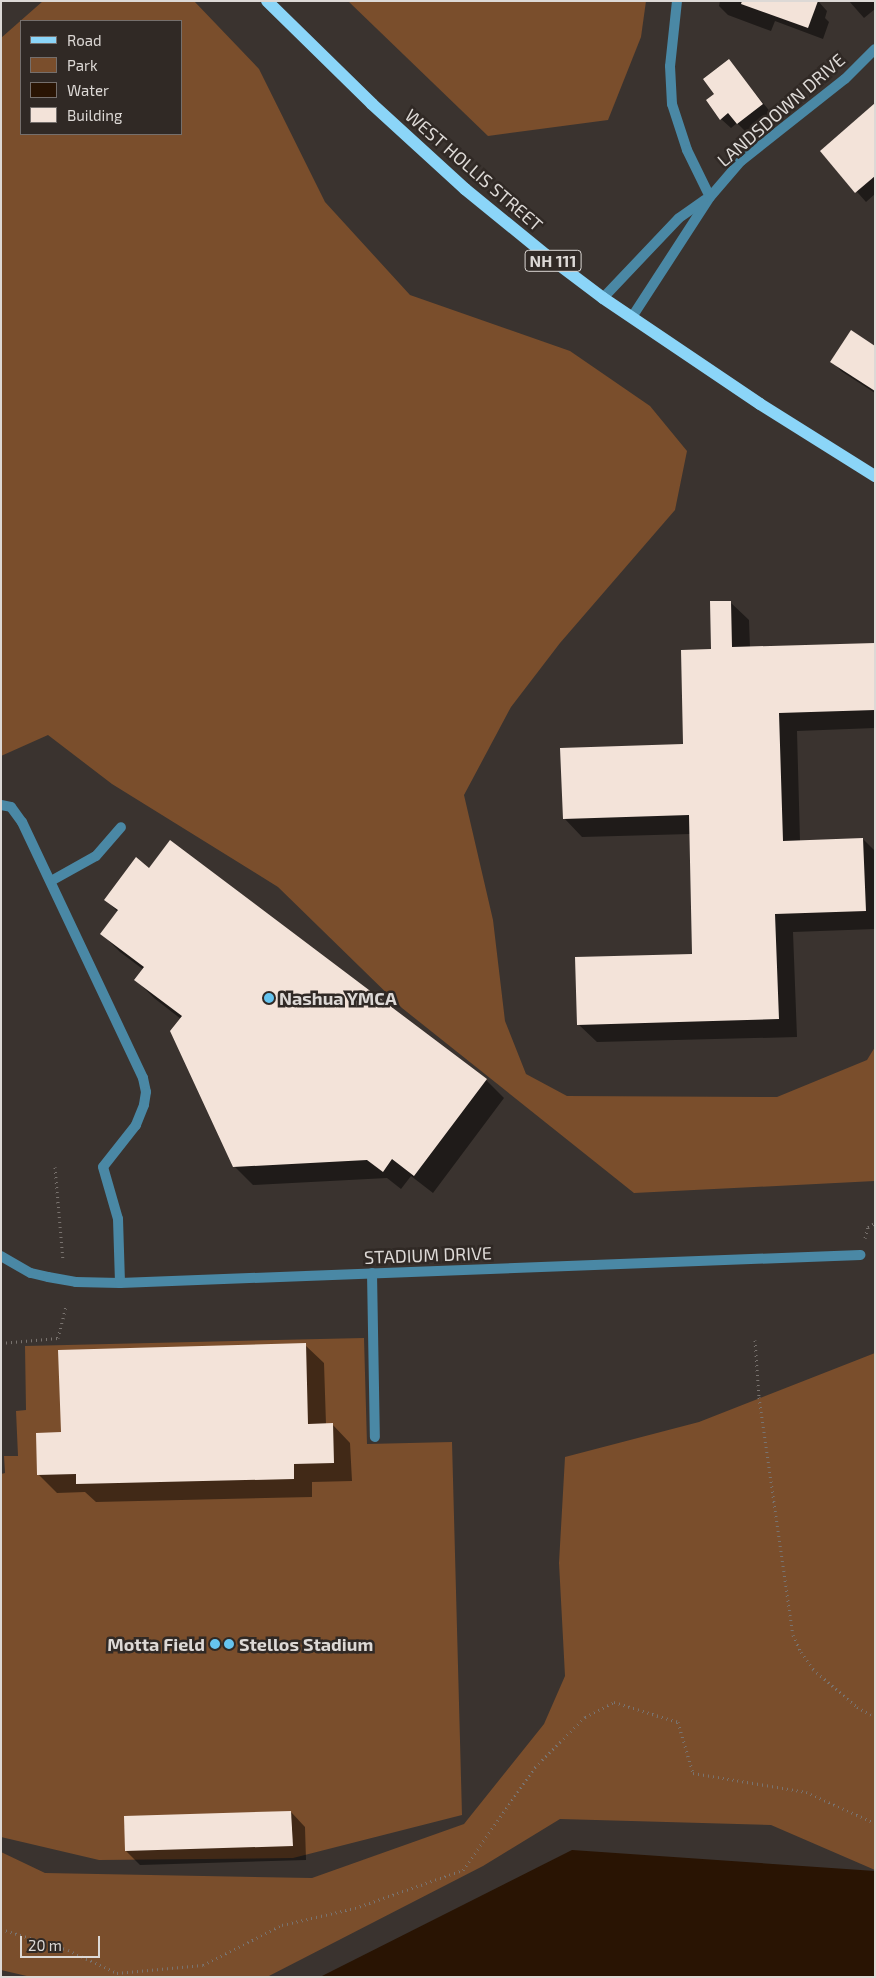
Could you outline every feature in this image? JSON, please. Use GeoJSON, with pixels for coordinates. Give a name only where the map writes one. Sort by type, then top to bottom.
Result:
{"type":"FeatureCollection","features":[{"type":"Feature","properties":{"kind":"main road","name":"WEST HOLLIS STREET"},"geometry":{"type":"LineString","coordinates":[[266,1],[372,104],[465,190],[546,255],[604,298],[760,404],[875,476]]}},
{"type":"Feature","properties":{"kind":"street"},"geometry":{"type":"LineString","coordinates":[[677,1],[670,66],[672,104],[687,150],[710,197]]}},
{"type":"Feature","properties":{"kind":"street","name":"LANDSDOWN DRIVE"},"geometry":{"type":"LineString","coordinates":[[632,317],[710,197],[741,161],[845,79],[875,49]]}},
{"type":"Feature","properties":{"kind":"street","name":"LANDSDOWN DRIVE"},"geometry":{"type":"LineString","coordinates":[[604,298],[679,218],[710,197]]}},
{"type":"Feature","properties":{"kind":"street"},"geometry":{"type":"LineString","coordinates":[[1,805],[11,807],[22,822],[144,1078],[146,1092],[144,1105],[136,1125],[103,1167],[118,1219],[120,1283]]}},
{"type":"Feature","properties":{"kind":"street"},"geometry":{"type":"LineString","coordinates":[[51,881],[96,856],[121,827]]}},
{"type":"Feature","properties":{"kind":"street","name":"STADIUM DRIVE"},"geometry":{"type":"LineString","coordinates":[[1,1256],[31,1273],[48,1278],[76,1282],[120,1283],[860,1255]]}},
{"type":"Feature","properties":{"kind":"street"},"geometry":{"type":"LineString","coordinates":[[372,1274],[375,1436]]}},
{"type":"Feature","properties":{"kind":"path"},"geometry":{"type":"LineString","coordinates":[[55,1167],[62,1262]]}},
{"type":"Feature","properties":{"kind":"path"},"geometry":{"type":"LineString","coordinates":[[1,1343],[58,1338],[66,1307]]}},
{"type":"Feature","properties":{"kind":"path"},"geometry":{"type":"LineString","coordinates":[[755,1340],[759,1397],[793,1635],[800,1652],[813,1669],[856,1707],[875,1717]]}},
{"type":"Feature","properties":{"kind":"path"},"geometry":{"type":"LineString","coordinates":[[1,1929],[68,1950],[117,1973],[203,1965],[282,1925],[355,1908],[463,1870],[535,1768],[586,1717],[614,1702],[678,1722],[692,1773],[806,1792],[875,1823]]}},
{"type":"Feature","properties":{"kind":"green space"},"geometry":{"type":"Polygon","coordinates":[[[43,1],[194,1],[259,69],[325,202],[410,295],[570,351],[650,406],[687,451],[675,510],[560,643],[511,707],[464,795],[493,920],[505,1021],[526,1074],[567,1096],[777,1097],[867,1060],[875,1047],[875,1181],[634,1193],[402,1008],[278,887],[112,784],[48,735],[1,756],[1,38],[20,21],[20,135],[182,135],[182,20],[21,20],[43,1]]]}},
{"type":"Feature","properties":{"kind":"green space"},"geometry":{"type":"Polygon","coordinates":[[[348,1],[646,1],[641,37],[608,120],[488,136],[348,1]]]}},
{"type":"Feature","properties":{"kind":"green space","name":"Stellos Stadium"},"geometry":{"type":"Polygon","coordinates":[[[364,1338],[367,1444],[452,1442],[462,1815],[293,1858],[99,1860],[1,1837],[1,1474],[5,1473],[4,1456],[18,1456],[16,1411],[26,1410],[25,1346],[364,1338]]]}},
{"type":"Feature","properties":{"kind":"green space"},"geometry":{"type":"Polygon","coordinates":[[[875,1353],[875,1870],[771,1825],[560,1819],[483,1866],[267,1977],[31,1977],[1,1970],[1,1852],[45,1873],[312,1878],[464,1824],[544,1724],[565,1676],[559,1563],[565,1457],[699,1422],[875,1353]]]}},
{"type":"Feature","properties":{"kind":"water"},"geometry":{"type":"Polygon","coordinates":[[[572,1850],[875,1871],[875,1977],[320,1977],[572,1850]]]}},
{"type":"Feature","properties":{"kind":"building"},"geometry":{"type":"Polygon","coordinates":[[[742,1],[818,1],[808,28],[741,4],[742,1]]]}},
{"type":"Feature","properties":{"kind":"building"},"geometry":{"type":"Polygon","coordinates":[[[729,59],[763,104],[737,124],[728,113],[720,120],[706,100],[714,94],[703,79],[729,59]]]}},
{"type":"Feature","properties":{"kind":"building"},"geometry":{"type":"Polygon","coordinates":[[[875,103],[875,176],[855,193],[820,151],[875,103]]]}},
{"type":"Feature","properties":{"kind":"building"},"geometry":{"type":"Polygon","coordinates":[[[851,330],[875,346],[875,391],[830,362],[851,330]]]}},
{"type":"Feature","properties":{"kind":"building"},"geometry":{"type":"Polygon","coordinates":[[[710,601],[731,601],[732,647],[875,643],[875,710],[779,713],[783,841],[863,838],[866,911],[775,914],[779,1019],[577,1025],[575,957],[692,954],[689,815],[563,819],[560,748],[683,744],[681,650],[711,649],[710,601]]]}},
{"type":"Feature","properties":{"kind":"building","name":"Nashua YMCA"},"geometry":{"type":"Polygon","coordinates":[[[170,840],[487,1079],[414,1176],[392,1159],[383,1172],[367,1160],[233,1167],[170,1031],[182,1016],[134,980],[144,967],[100,934],[118,910],[104,900],[136,857],[149,868],[170,840]]]}},
{"type":"Feature","properties":{"kind":"building"},"geometry":{"type":"Polygon","coordinates":[[[306,1343],[308,1424],[333,1423],[334,1463],[294,1464],[294,1479],[76,1484],[76,1474],[37,1475],[36,1433],[61,1432],[58,1350],[306,1343]]]}},
{"type":"Feature","properties":{"kind":"building"},"geometry":{"type":"Polygon","coordinates":[[[291,1811],[293,1846],[125,1851],[124,1816],[291,1811]]]}},
{"type":"Feature","properties":{"kind":"place","name":"Nashua YMCA"},"geometry":{"type":"Point","coordinates":[269,998]}},
{"type":"Feature","properties":{"kind":"place","name":"Motta Field"},"geometry":{"type":"Point","coordinates":[215,1644]}},
{"type":"Feature","properties":{"kind":"place","name":"Stellos Stadium"},"geometry":{"type":"Point","coordinates":[229,1644]}}]}
